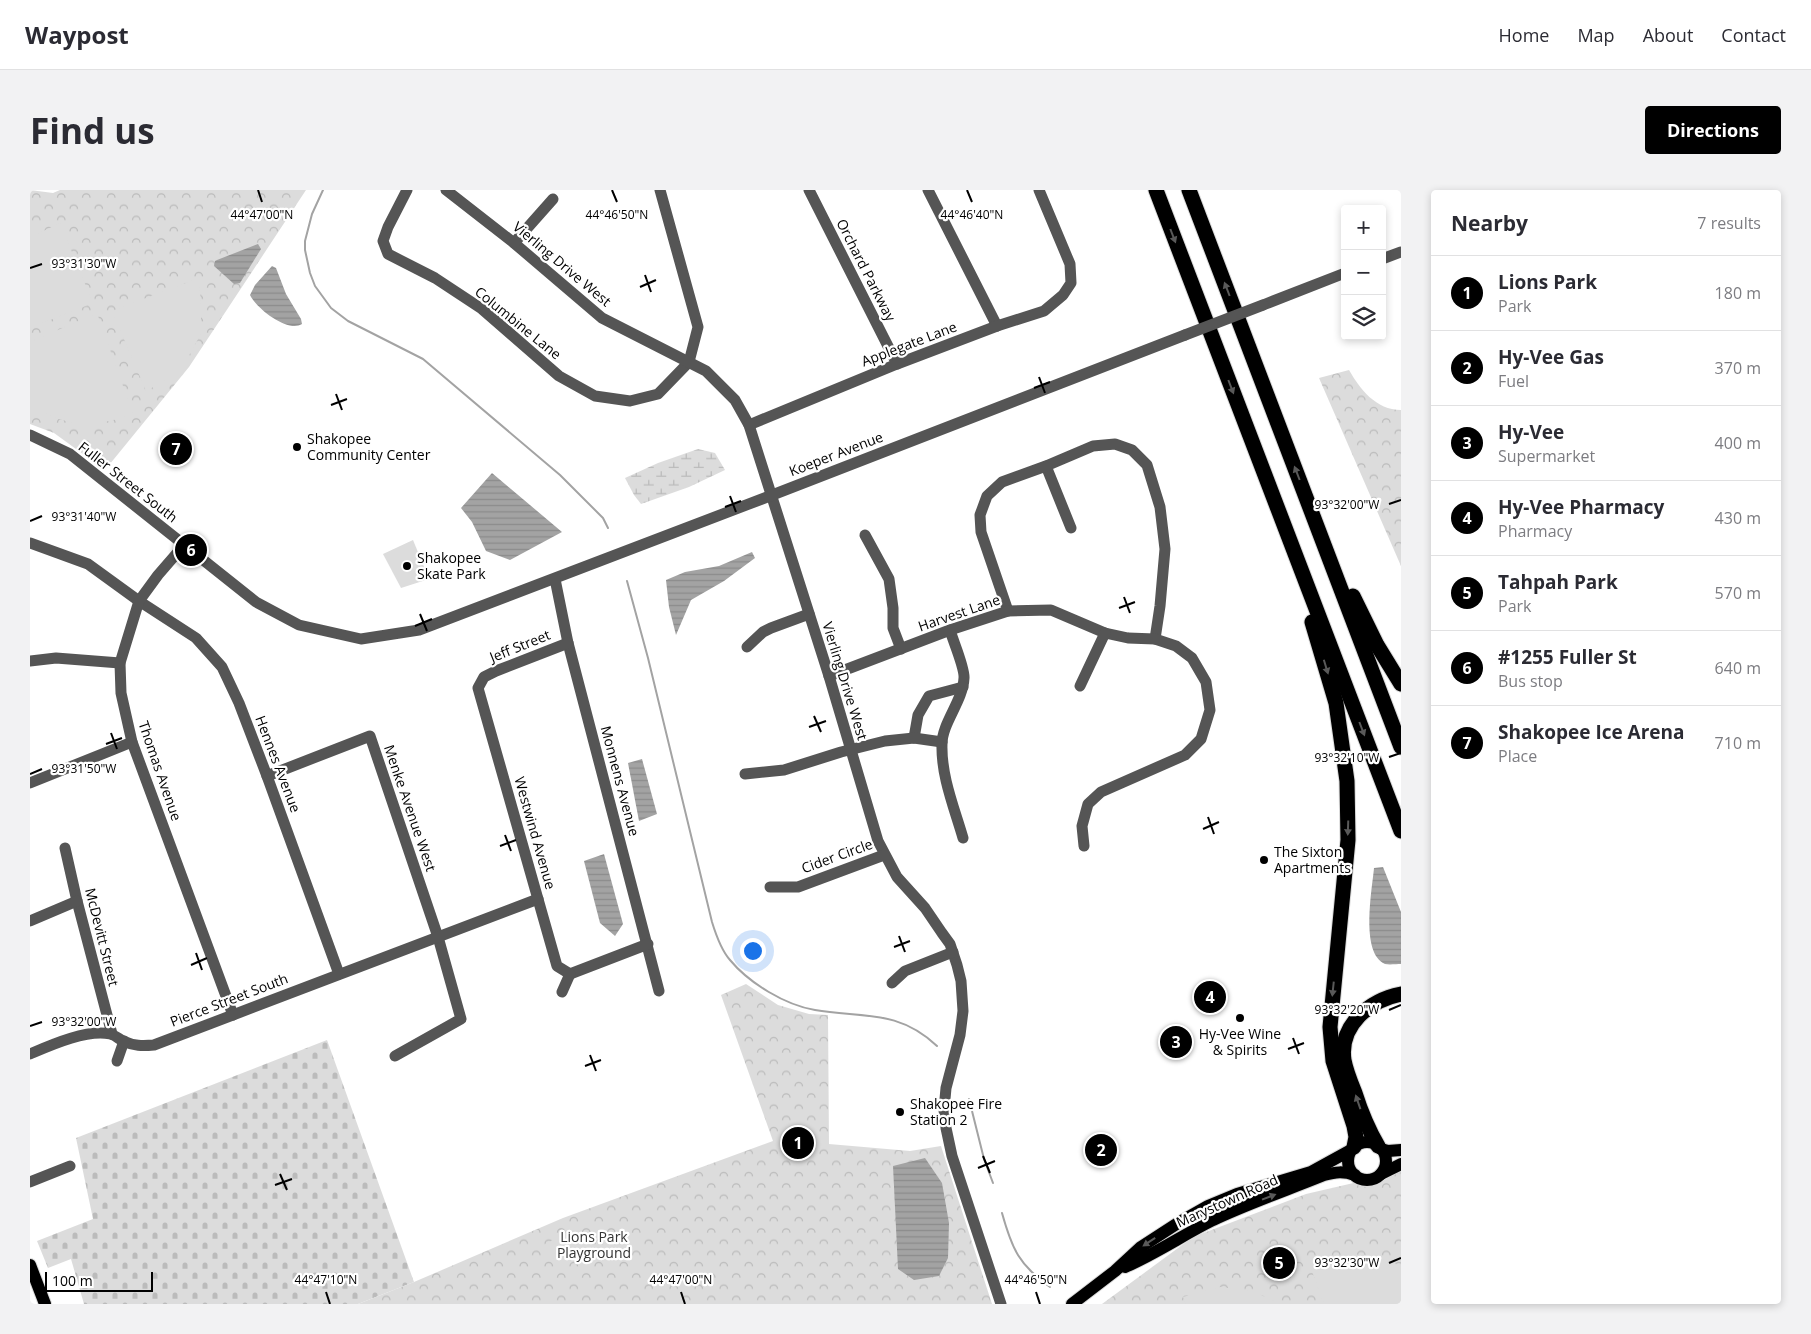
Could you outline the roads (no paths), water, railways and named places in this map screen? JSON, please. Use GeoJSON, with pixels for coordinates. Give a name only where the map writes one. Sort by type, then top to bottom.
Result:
{"type":"FeatureCollection","features":[{"type":"Feature","properties":{"kind":"highway"},"geometry":{"type":"LineString","coordinates":[[1156,190],[1401,831]]}},
{"type":"Feature","properties":{"kind":"highway"},"geometry":{"type":"LineString","coordinates":[[1189,190],[1401,747]]}},
{"type":"Feature","properties":{"kind":"highway"},"geometry":{"type":"LineString","coordinates":[[1314,519],[1374,638],[1401,684]]}},
{"type":"Feature","properties":{"kind":"highway"},"geometry":{"type":"LineString","coordinates":[[1289,536],[1297,574],[1336,703],[1345,754],[1348,840],[1330,1027],[1333,1061],[1354,1126],[1356,1137],[1353,1149]]}},
{"type":"Feature","properties":{"kind":"highway"},"geometry":{"type":"LineString","coordinates":[[1380,1147],[1368,1130],[1349,1076],[1344,1059],[1345,1042],[1351,1026],[1369,1006],[1380,1000],[1401,994]]}},
{"type":"Feature","properties":{"kind":"main road"},"geometry":{"type":"LineString","coordinates":[[1401,1150],[1388,1151],[1366,1142],[1353,1149],[1348,1163],[1354,1175],[1368,1180],[1401,1164]]}},
{"type":"Feature","properties":{"kind":"main road"},"geometry":{"type":"LineString","coordinates":[[1380,1147],[1386,1161],[1381,1174]]}},
{"type":"Feature","properties":{"kind":"main road","name":"Marystown Road"},"geometry":{"type":"LineString","coordinates":[[1072,1304],[1152,1240],[1208,1206],[1237,1194],[1311,1172],[1353,1149]]}},
{"type":"Feature","properties":{"kind":"main road","name":"Marystown Road"},"geometry":{"type":"LineString","coordinates":[[1115,1271],[1149,1257],[1178,1238],[1214,1220],[1324,1175],[1336,1171],[1354,1175]]}},
{"type":"Feature","properties":{"kind":"main road"},"geometry":{"type":"LineString","coordinates":[[30,1265],[45,1304]]}},
{"type":"Feature","properties":{"kind":"street","name":"Columbine Lane"},"geometry":{"type":"LineString","coordinates":[[407,190],[388,226],[383,241],[388,254],[435,278],[482,309],[559,376],[595,396],[630,401],[658,394],[689,362]]}},
{"type":"Feature","properties":{"kind":"street","name":"Vierling Drive West"},"geometry":{"type":"LineString","coordinates":[[446,190],[514,243],[602,318],[706,372],[735,400],[749,424],[884,855],[897,877],[934,920],[953,952],[961,981],[963,1011],[960,1035],[946,1088],[944,1110],[946,1128],[952,1156],[1001,1304]]}},
{"type":"Feature","properties":{"kind":"street"},"geometry":{"type":"LineString","coordinates":[[660,190],[698,327],[689,362]]}},
{"type":"Feature","properties":{"kind":"street","name":"Orchard Parkway"},"geometry":{"type":"LineString","coordinates":[[809,190],[896,364]]}},
{"type":"Feature","properties":{"kind":"street"},"geometry":{"type":"LineString","coordinates":[[928,190],[997,326]]}},
{"type":"Feature","properties":{"kind":"street","name":"Applegate Lane"},"geometry":{"type":"LineString","coordinates":[[749,424],[896,364],[997,326],[1044,311],[1063,296],[1072,283],[1070,264],[1039,190]]}},
{"type":"Feature","properties":{"kind":"street"},"geometry":{"type":"LineString","coordinates":[[514,243],[553,198]]}},
{"type":"Feature","properties":{"kind":"street"},"geometry":{"type":"LineString","coordinates":[[1386,258],[1401,252]]}},
{"type":"Feature","properties":{"kind":"street","name":"Koeper Avenue"},"geometry":{"type":"LineString","coordinates":[[419,630],[1341,276]]}},
{"type":"Feature","properties":{"kind":"street","name":"Fuller Street South"},"geometry":{"type":"LineString","coordinates":[[30,435],[70,454],[256,602],[299,625],[361,639],[419,630]]}},
{"type":"Feature","properties":{"kind":"street"},"geometry":{"type":"LineString","coordinates":[[1008,611],[981,532],[980,515],[987,496],[1002,482],[1093,446],[1116,444],[1132,450],[1148,464],[1160,507],[1165,549],[1155,639]]}},
{"type":"Feature","properties":{"kind":"street"},"geometry":{"type":"LineString","coordinates":[[1046,466],[1071,528]]}},
{"type":"Feature","properties":{"kind":"street"},"geometry":{"type":"LineString","coordinates":[[865,535],[889,579],[893,608],[893,628],[901,648]]}},
{"type":"Feature","properties":{"kind":"street","name":"Hennes Avenue"},"geometry":{"type":"LineString","coordinates":[[30,543],[88,564],[139,601],[196,638],[222,667],[239,703],[267,776],[339,974]]}},
{"type":"Feature","properties":{"kind":"street","name":"Thomas Avenue"},"geometry":{"type":"LineString","coordinates":[[184,545],[139,601],[120,662],[121,693],[132,742],[233,1015]]}},
{"type":"Feature","properties":{"kind":"street","name":"Monnens Avenue"},"geometry":{"type":"LineString","coordinates":[[554,578],[568,643],[659,992]]}},
{"type":"Feature","properties":{"kind":"street","name":"Harvest Lane"},"geometry":{"type":"LineString","coordinates":[[829,676],[950,630],[1008,611],[1051,610],[1105,633],[1128,638],[1155,639],[1176,646],[1192,658],[1206,682],[1210,710],[1200,739],[1185,755],[1101,792],[1088,804],[1082,826],[1084,846]]}},
{"type":"Feature","properties":{"kind":"street"},"geometry":{"type":"LineString","coordinates":[[747,647],[762,632],[809,614]]}},
{"type":"Feature","properties":{"kind":"street"},"geometry":{"type":"LineString","coordinates":[[950,630],[965,676],[962,694],[950,718],[942,742],[945,776],[963,838]]}},
{"type":"Feature","properties":{"kind":"street"},"geometry":{"type":"LineString","coordinates":[[1080,686],[1105,633]]}},
{"type":"Feature","properties":{"kind":"street","name":"Jeff Street"},"geometry":{"type":"LineString","coordinates":[[484,677],[568,643]]}},
{"type":"Feature","properties":{"kind":"street"},"geometry":{"type":"LineString","coordinates":[[30,661],[56,658],[120,662]]}},
{"type":"Feature","properties":{"kind":"street","name":"Westwind Avenue"},"geometry":{"type":"LineString","coordinates":[[484,677],[478,688],[557,966],[570,974]]}},
{"type":"Feature","properties":{"kind":"street"},"geometry":{"type":"LineString","coordinates":[[914,738],[918,715],[929,696],[963,687]]}},
{"type":"Feature","properties":{"kind":"street","name":"Menke Avenue West"},"geometry":{"type":"LineString","coordinates":[[267,776],[370,736],[438,937]]}},
{"type":"Feature","properties":{"kind":"street"},"geometry":{"type":"LineString","coordinates":[[745,774],[784,770],[851,749],[885,741],[914,738],[942,742]]}},
{"type":"Feature","properties":{"kind":"street"},"geometry":{"type":"LineString","coordinates":[[30,783],[132,742]]}},
{"type":"Feature","properties":{"kind":"street","name":"McDevitt Street"},"geometry":{"type":"LineString","coordinates":[[65,848],[112,1034]]}},
{"type":"Feature","properties":{"kind":"street","name":"Cider Circle"},"geometry":{"type":"LineString","coordinates":[[770,887],[798,887],[884,855]]}},
{"type":"Feature","properties":{"kind":"street","name":"Pierce Street South"},"geometry":{"type":"LineString","coordinates":[[112,1034],[138,1047],[154,1045],[538,899]]}},
{"type":"Feature","properties":{"kind":"street"},"geometry":{"type":"LineString","coordinates":[[30,921],[77,901]]}},
{"type":"Feature","properties":{"kind":"street"},"geometry":{"type":"LineString","coordinates":[[395,1056],[461,1019],[438,937]]}},
{"type":"Feature","properties":{"kind":"street"},"geometry":{"type":"LineString","coordinates":[[562,992],[570,974],[648,944]]}},
{"type":"Feature","properties":{"kind":"street"},"geometry":{"type":"LineString","coordinates":[[892,983],[905,971],[953,952]]}},
{"type":"Feature","properties":{"kind":"street"},"geometry":{"type":"LineString","coordinates":[[30,1054],[51,1045],[80,1037],[99,1033],[112,1034]]}},
{"type":"Feature","properties":{"kind":"street"},"geometry":{"type":"LineString","coordinates":[[117,1061],[124,1041]]}},
{"type":"Feature","properties":{"kind":"street"},"geometry":{"type":"LineString","coordinates":[[30,1182],[70,1166]]}},
{"type":"Feature","properties":{"kind":"waterway"},"geometry":{"type":"LineString","coordinates":[[323,190],[312,214],[305,241],[305,250],[315,286],[331,308],[348,321],[423,359],[560,475],[603,518],[608,528]]}},
{"type":"Feature","properties":{"kind":"waterway"},"geometry":{"type":"LineString","coordinates":[[627,581],[648,658],[712,922],[724,952],[747,977],[780,998],[815,1010],[894,1020],[922,1034],[937,1046]]}},
{"type":"Feature","properties":{"kind":"waterway"},"geometry":{"type":"LineString","coordinates":[[969,1099],[984,1159],[993,1183]]}},
{"type":"Feature","properties":{"kind":"waterway"},"geometry":{"type":"LineString","coordinates":[[1002,1213],[1009,1237],[1018,1255],[1031,1271],[1050,1287]]}},
{"type":"Feature","properties":{"kind":"place","name":"Shakopee Community Center"},"geometry":{"type":"Point","coordinates":[297,447]}},
{"type":"Feature","properties":{"kind":"place","name":"Shakopee Ice Arena"},"geometry":{"type":"Point","coordinates":[176,449]}},
{"type":"Feature","properties":{"kind":"place","name":"#1255 Fuller St"},"geometry":{"type":"Point","coordinates":[191,550]}},
{"type":"Feature","properties":{"kind":"place","name":"Shakopee Skate Park"},"geometry":{"type":"Point","coordinates":[407,566]}},
{"type":"Feature","properties":{"kind":"place","name":"The Sixton Apartments"},"geometry":{"type":"Point","coordinates":[1264,860]}},
{"type":"Feature","properties":{"kind":"place","name":"Hy-Vee Pharmacy"},"geometry":{"type":"Point","coordinates":[1210,997]}},
{"type":"Feature","properties":{"kind":"place","name":"Hy-Vee Wine & Spirits"},"geometry":{"type":"Point","coordinates":[1240,1018]}},
{"type":"Feature","properties":{"kind":"place","name":"Hy-Vee"},"geometry":{"type":"Point","coordinates":[1176,1042]}},
{"type":"Feature","properties":{"kind":"place","name":"Shakopee Fire Station 2"},"geometry":{"type":"Point","coordinates":[900,1112]}},
{"type":"Feature","properties":{"kind":"place","name":"Lions Park"},"geometry":{"type":"Point","coordinates":[798,1143]}},
{"type":"Feature","properties":{"kind":"place","name":"Hy-Vee Gas"},"geometry":{"type":"Point","coordinates":[1101,1150]}},
{"type":"Feature","properties":{"kind":"place","name":"Tahpah Park"},"geometry":{"type":"Point","coordinates":[1279,1263]}},
{"type":"Feature","properties":{"kind":"park label","name":"Lions Park Playground"},"geometry":{"type":"Point","coordinates":[594,1246]}}]}
